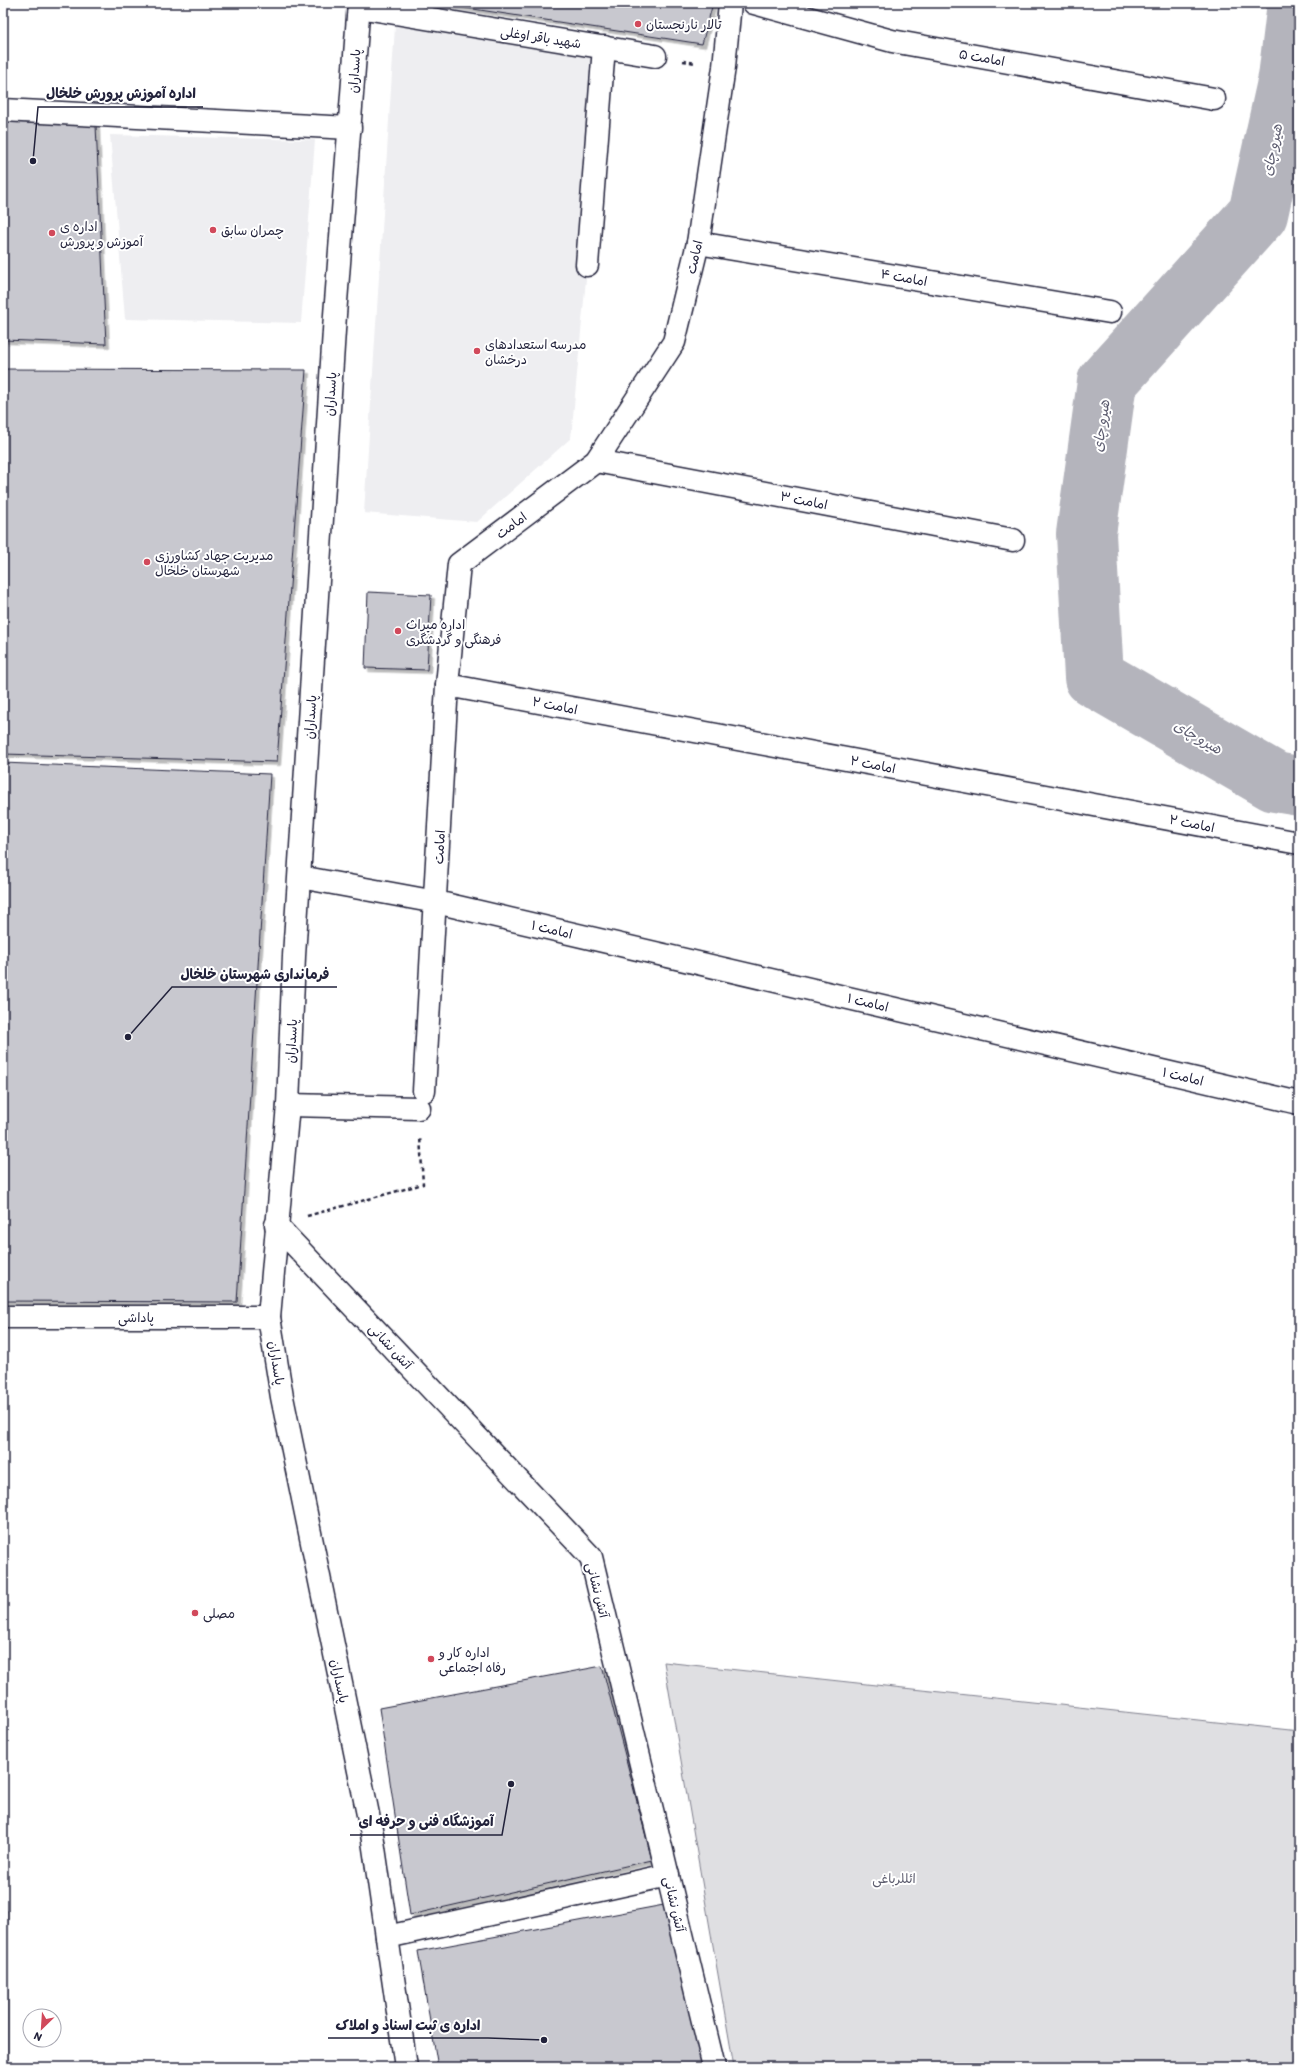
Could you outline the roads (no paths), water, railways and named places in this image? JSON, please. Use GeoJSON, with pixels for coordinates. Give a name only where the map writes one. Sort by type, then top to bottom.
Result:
{"type":"FeatureCollection","features":[{"type":"Feature","properties":{"kind":"street","name":"امامت"},"geometry":{"type":"LineString","coordinates":[[288,1105],[422,1100],[436,902],[447,685],[459,564],[596,461],[674,342],[698,243],[724,67],[730,3]]}},
{"type":"Feature","properties":{"kind":"street","name":"امامت ۵"},"geometry":{"type":"LineString","coordinates":[[754,3],[892,41],[1214,99]]}},
{"type":"Feature","properties":{"kind":"street","name":"شهید باقر اوغلی"},"geometry":{"type":"LineString","coordinates":[[359,5],[655,56]]}},
{"type":"Feature","properties":{"kind":"street","name":"پاسداران"},"geometry":{"type":"LineString","coordinates":[[359,5],[335,315],[300,877],[288,1105],[276,1225],[269,1317],[282,1397],[372,1834],[406,2067]]}},
{"type":"Feature","properties":{"kind":"street"},"geometry":{"type":"LineString","coordinates":[[587,265],[604,47]]}},
{"type":"Feature","properties":{"kind":"street"},"geometry":{"type":"LineString","coordinates":[[3,110],[350,128]]}},
{"type":"Feature","properties":{"kind":"street","name":"امامت ۴"},"geometry":{"type":"LineString","coordinates":[[698,243],[1110,312]]}},
{"type":"Feature","properties":{"kind":"street","name":"امامت ۳"},"geometry":{"type":"LineString","coordinates":[[596,461],[1013,540]]}},
{"type":"Feature","properties":{"kind":"street","name":"امامت ۲"},"geometry":{"type":"LineString","coordinates":[[447,685],[1299,843]]}},
{"type":"Feature","properties":{"kind":"street","name":"امامت ۱"},"geometry":{"type":"LineString","coordinates":[[300,877],[436,902],[1299,1103]]}},
{"type":"Feature","properties":{"kind":"street","name":"آتش نشانی"},"geometry":{"type":"LineString","coordinates":[[276,1225],[590,1557],[714,2067]]}},
{"type":"Feature","properties":{"kind":"street","name":"پاداشی"},"geometry":{"type":"LineString","coordinates":[[3,1317],[269,1317]]}},
{"type":"Feature","properties":{"kind":"street"},"geometry":{"type":"LineString","coordinates":[[387,1937],[668,1875]]}},
{"type":"Feature","properties":{"kind":"waterway","name":"هیرو چای"},"geometry":{"type":"LineString","coordinates":[[1297,3],[1288,78],[1258,214],[1107,382],[1086,534],[1094,677],[1275,782],[1299,786]]}},
{"type":"Feature","properties":{"kind":"place","name":"تالار نارنجستان"},"geometry":{"type":"Point","coordinates":[638,24]}},
{"type":"Feature","properties":{"kind":"place","name":"اداره آموزش پرورش خلخال"},"geometry":{"type":"Point","coordinates":[33,161]}},
{"type":"Feature","properties":{"kind":"place","name":"چمران سابق"},"geometry":{"type":"Point","coordinates":[213,230]}},
{"type":"Feature","properties":{"kind":"place","name":"اداره ی آموزش و پرورش"},"geometry":{"type":"Point","coordinates":[52,233]}},
{"type":"Feature","properties":{"kind":"place","name":"مدرسه استعدادهای درخشان"},"geometry":{"type":"Point","coordinates":[477,351]}},
{"type":"Feature","properties":{"kind":"place","name":"مدیریت جهاد کشاورزی شهرستان خلخال"},"geometry":{"type":"Point","coordinates":[147,562]}},
{"type":"Feature","properties":{"kind":"place","name":"اداره میراث فرهنگی و گردشگری"},"geometry":{"type":"Point","coordinates":[398,631]}},
{"type":"Feature","properties":{"kind":"place","name":"فرمانداری شهرستان خلخال"},"geometry":{"type":"Point","coordinates":[128,1037]}},
{"type":"Feature","properties":{"kind":"place","name":"مصلی"},"geometry":{"type":"Point","coordinates":[195,1613]}},
{"type":"Feature","properties":{"kind":"place","name":"اداره کار و رفاه اجتماعی"},"geometry":{"type":"Point","coordinates":[431,1659]}},
{"type":"Feature","properties":{"kind":"place","name":"آموزشگاه فنی و حرفه ای"},"geometry":{"type":"Point","coordinates":[511,1784]}},
{"type":"Feature","properties":{"kind":"place","name":"اداره ی ثبت اسناد و املاک"},"geometry":{"type":"Point","coordinates":[544,2040]}},
{"type":"Feature","properties":{"kind":"park label","name":"ائللرباغی"},"geometry":{"type":"Point","coordinates":[894,1878]}}]}
